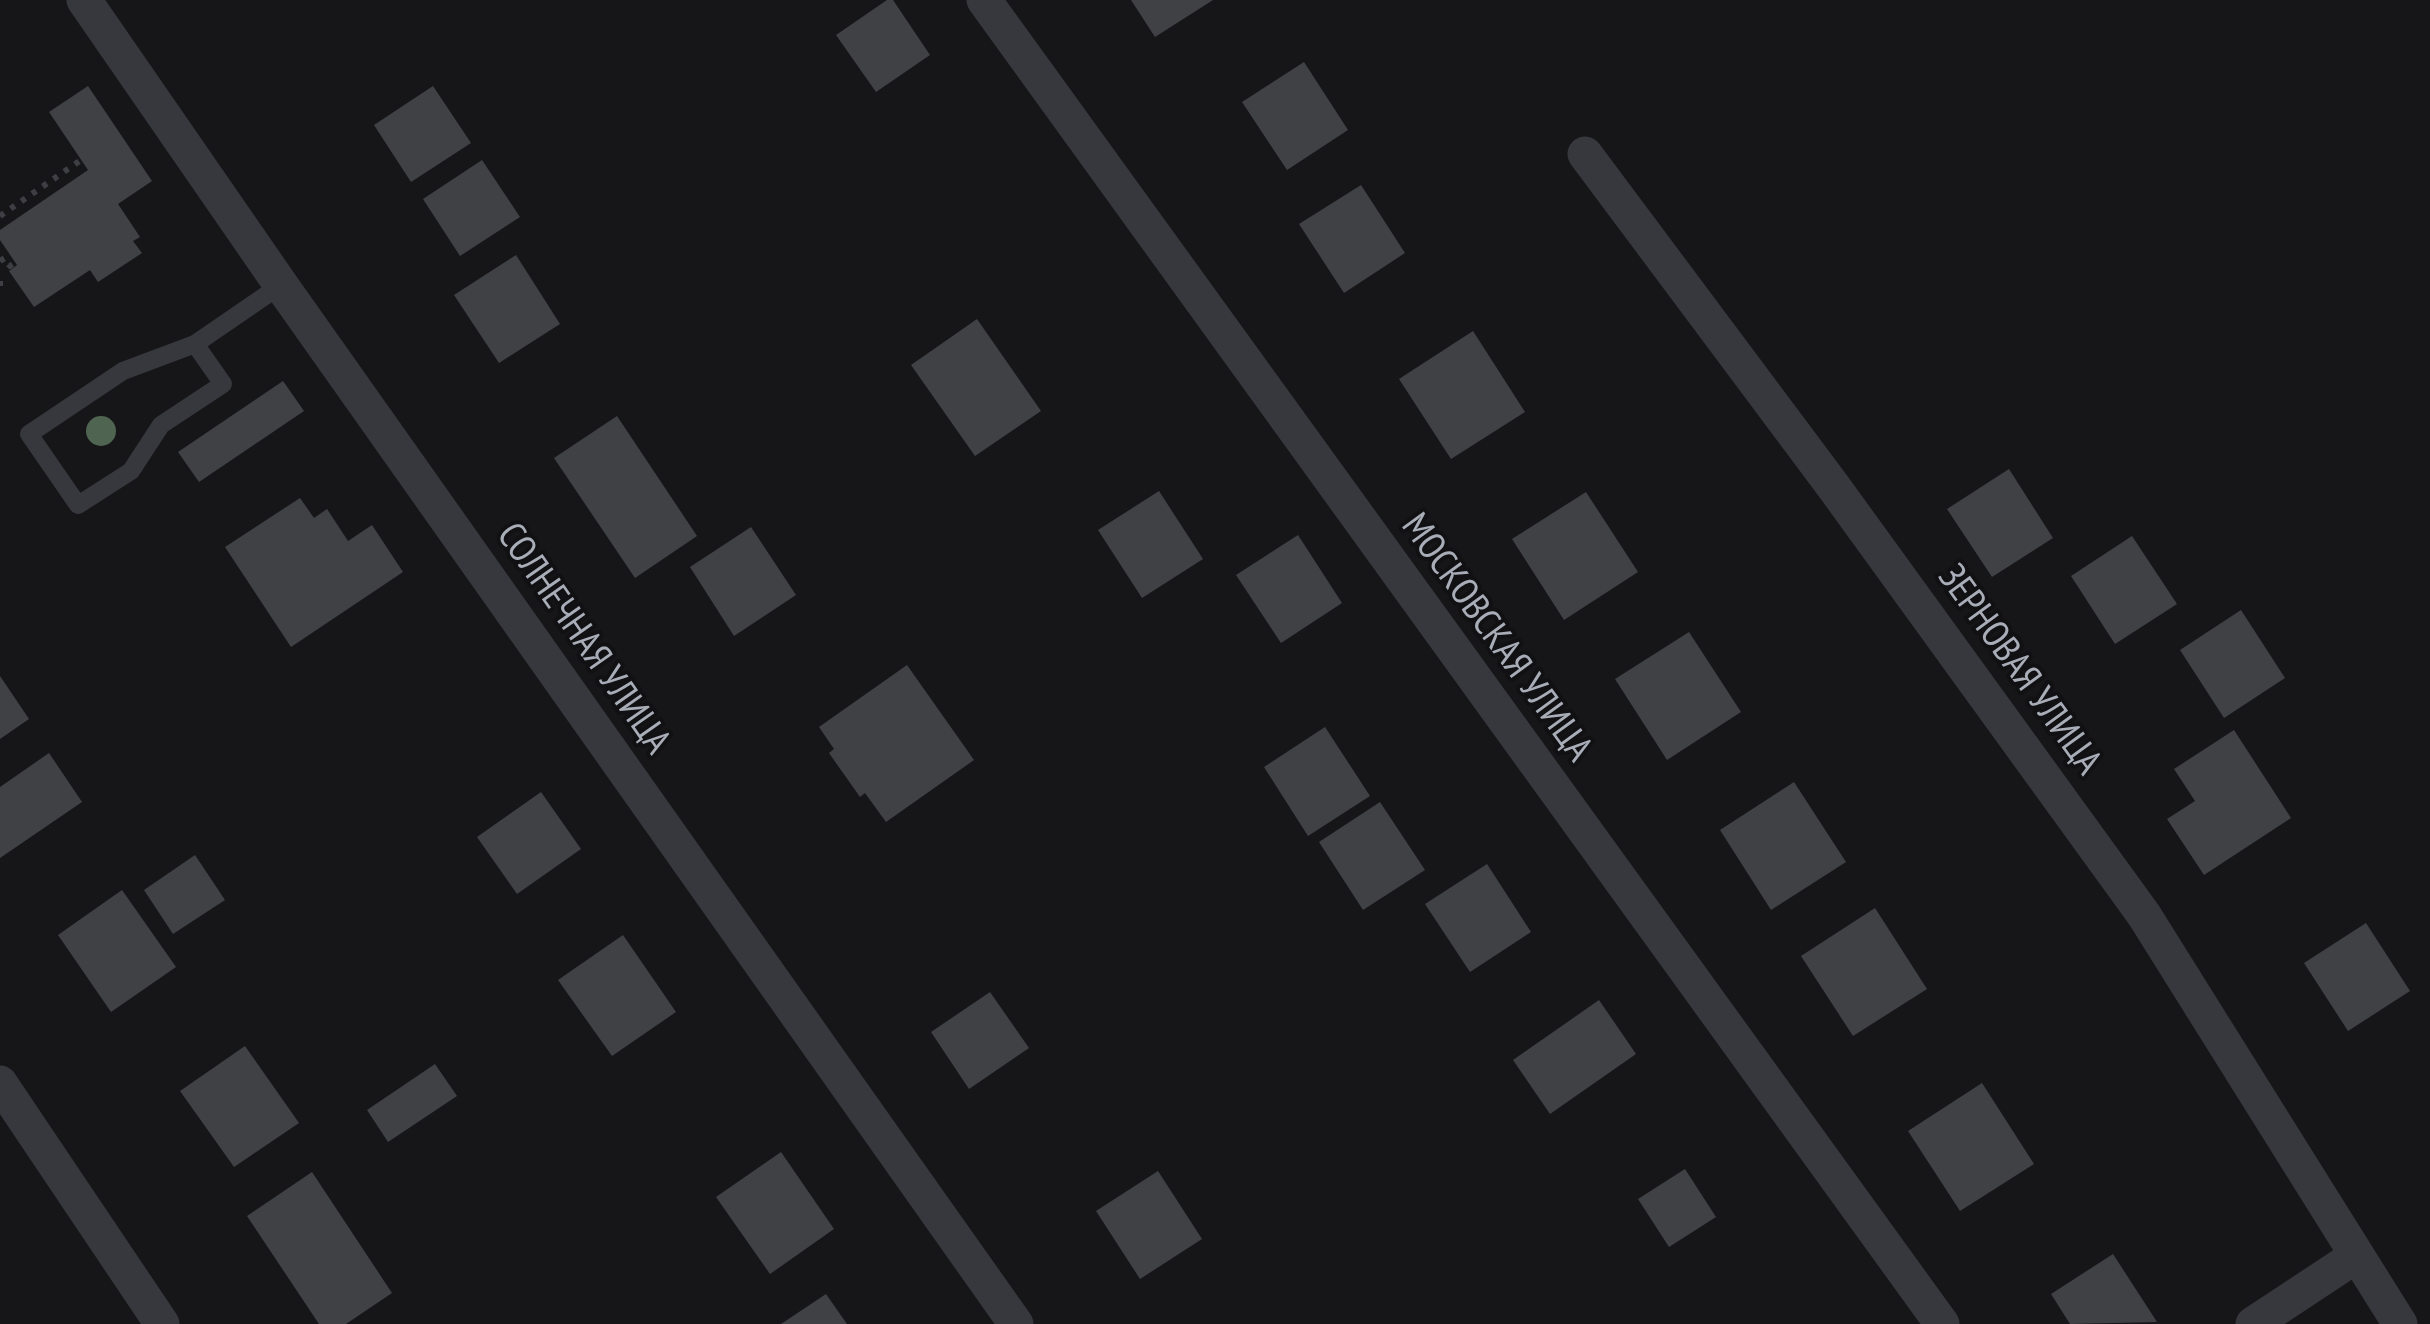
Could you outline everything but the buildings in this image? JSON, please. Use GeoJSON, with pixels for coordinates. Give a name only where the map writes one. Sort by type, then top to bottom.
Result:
{"type":"FeatureCollection","features":[{"type":"Feature","properties":{"kind":"street","name":"СОЛНЕЧНАЯ УЛИЦА"},"geometry":{"type":"LineString","coordinates":[[84,0],[1016,1324]]}},
{"type":"Feature","properties":{"kind":"street","name":"МОСКОВСКАЯ УЛИЦА"},"geometry":{"type":"LineString","coordinates":[[984,0],[1942,1324]]}},
{"type":"Feature","properties":{"kind":"street","name":"ЗЕРНОВАЯ УЛИЦА"},"geometry":{"type":"LineString","coordinates":[[1585,154],[1833,486],[2144,915],[2400,1324]]}},
{"type":"Feature","properties":{"kind":"street"},"geometry":{"type":"LineString","coordinates":[[0,1083],[162,1324]]}},
{"type":"Feature","properties":{"kind":"street"},"geometry":{"type":"LineString","coordinates":[[2253,1324],[2356,1256]]}},
{"type":"Feature","properties":{"kind":"lane"},"geometry":{"type":"LineString","coordinates":[[194,344],[223,384],[161,425],[131,471],[78,505],[29,434],[123,371],[194,344],[281,285]]}},
{"type":"Feature","properties":{"kind":"path"},"geometry":{"type":"LineString","coordinates":[[0,216],[81,160]]}},
{"type":"Feature","properties":{"kind":"path"},"geometry":{"type":"LineString","coordinates":[[0,261],[5,258],[10,266],[15,262]]}},
{"type":"Feature","properties":{"kind":"path"},"geometry":{"type":"LineString","coordinates":[[0,281],[0,293]]}}]}
